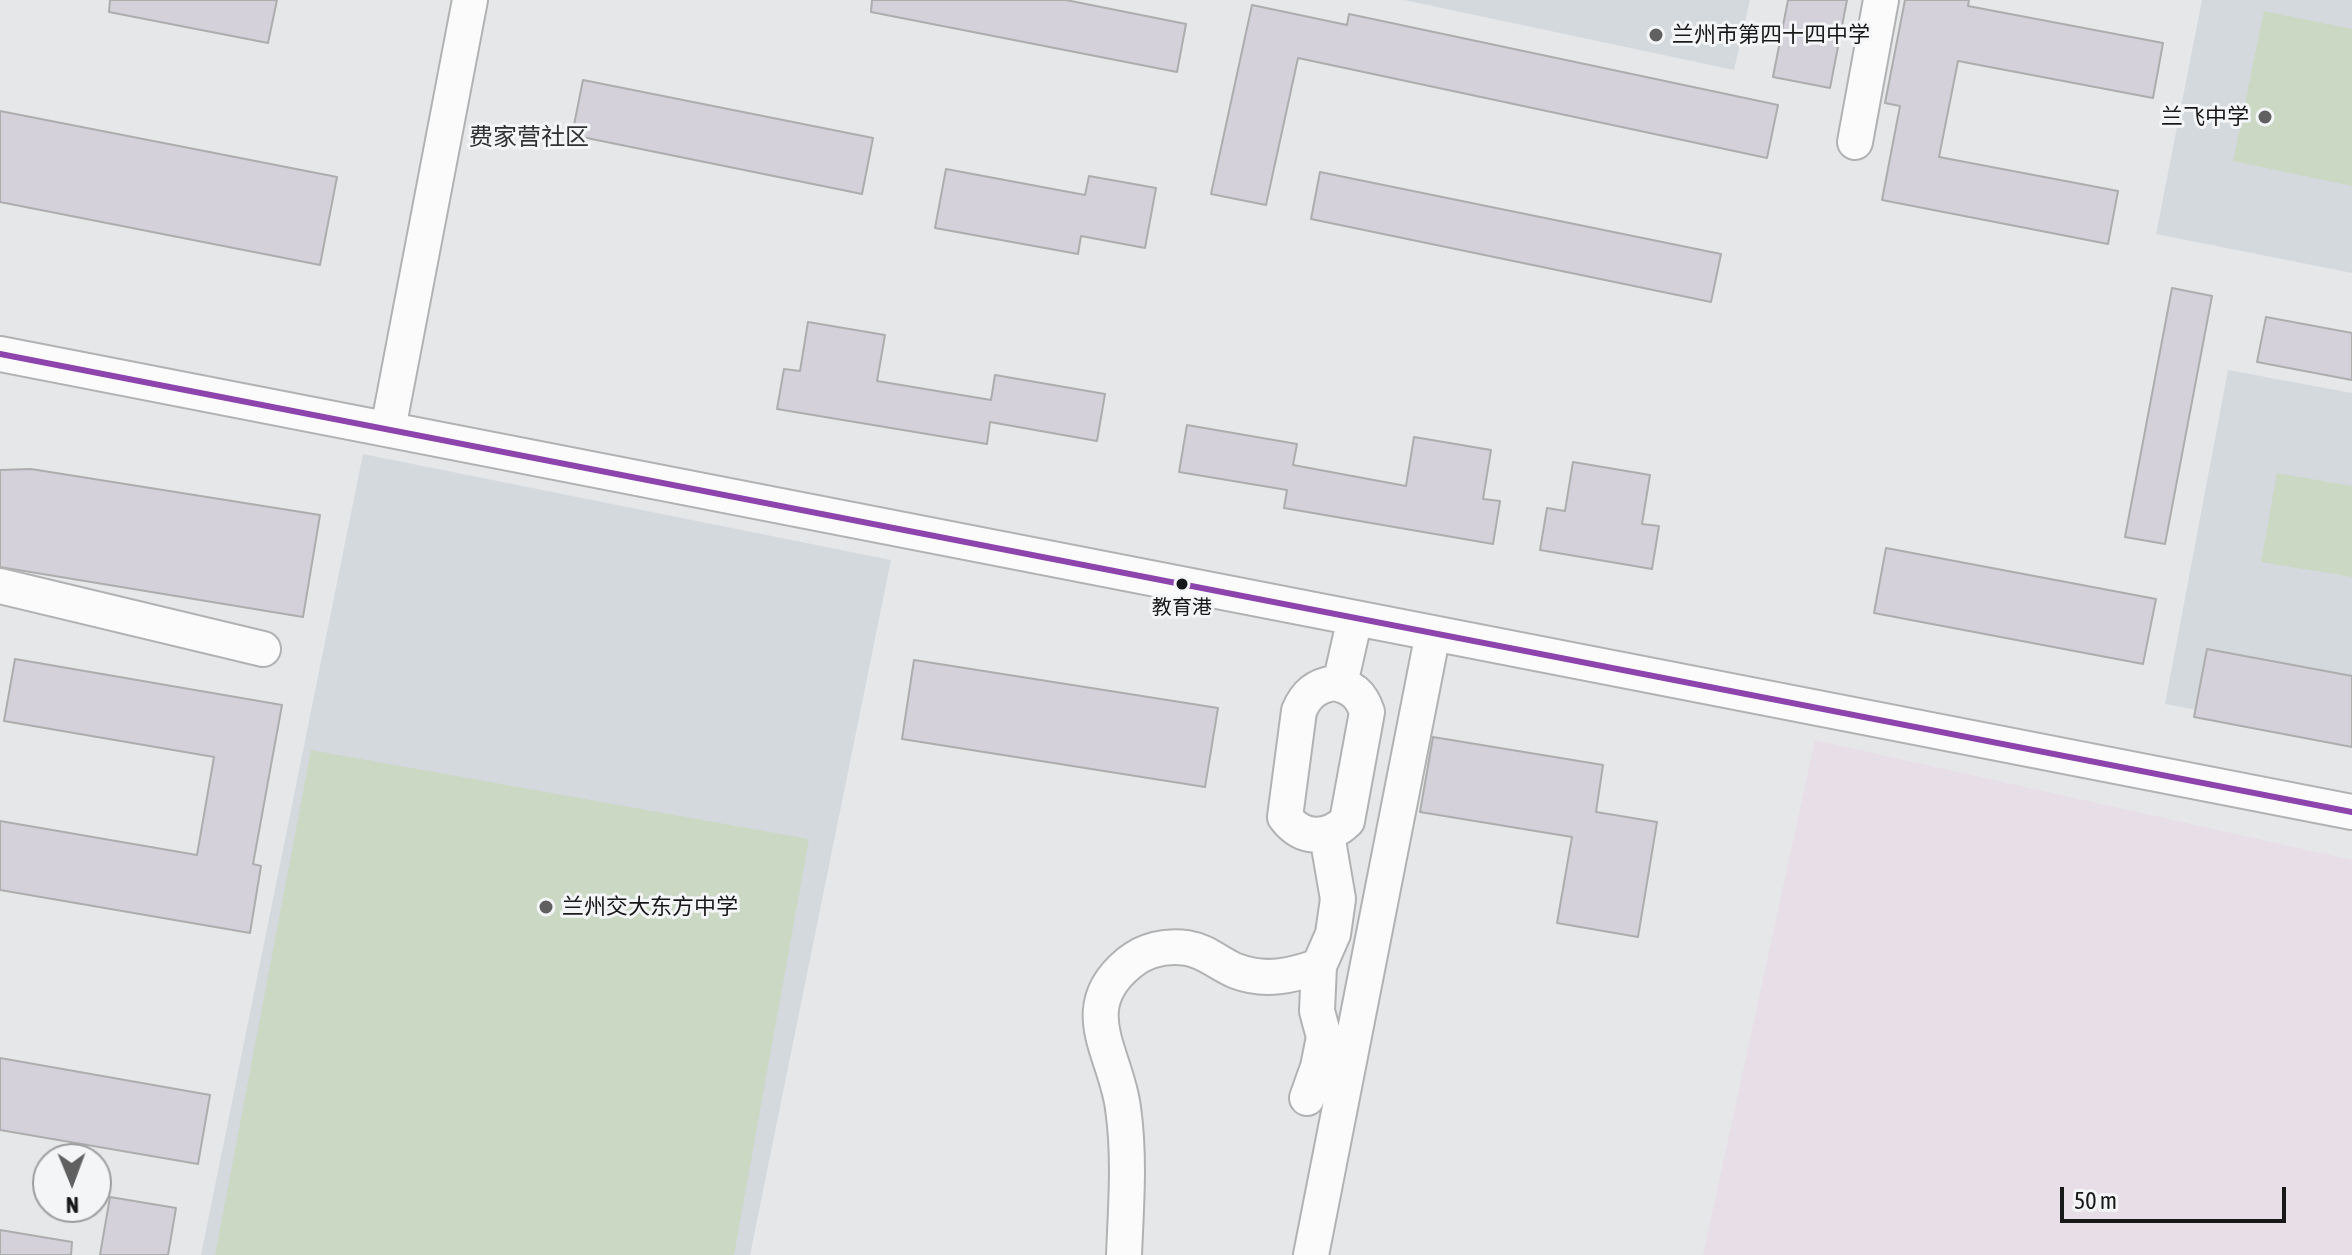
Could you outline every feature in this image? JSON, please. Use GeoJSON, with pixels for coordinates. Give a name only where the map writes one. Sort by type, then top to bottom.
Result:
{"type":"FeatureCollection","features":[{"type":"Feature","properties":{"kind":"street"},"geometry":{"type":"LineString","coordinates":[[388,429],[470,0]]}},
{"type":"Feature","properties":{"kind":"street"},"geometry":{"type":"LineString","coordinates":[[1855,142],[1881,0]]}},
{"type":"Feature","properties":{"kind":"street"},"geometry":{"type":"LineString","coordinates":[[0,354],[2352,812]]}},
{"type":"Feature","properties":{"kind":"street"},"geometry":{"type":"LineString","coordinates":[[0,586],[263,649]]}},
{"type":"Feature","properties":{"kind":"street"},"geometry":{"type":"LineString","coordinates":[[1340,684],[1355,618]]}},
{"type":"Feature","properties":{"kind":"street"},"geometry":{"type":"LineString","coordinates":[[1311,1255],[1433,633]]}},
{"type":"Feature","properties":{"kind":"street"},"geometry":{"type":"LineString","coordinates":[[1340,684],[1356,692],[1367,712],[1347,821],[1327,835],[1303,833],[1292,827],[1285,817],[1303,700],[1322,685],[1340,684]]}},
{"type":"Feature","properties":{"kind":"street"},"geometry":{"type":"LineString","coordinates":[[1307,1098],[1324,1037],[1317,1011],[1319,966],[1333,934],[1338,899],[1327,835]]}},
{"type":"Feature","properties":{"kind":"street"},"geometry":{"type":"LineString","coordinates":[[1124,1255],[1128,1182],[1123,1106],[1101,1033],[1100,1011],[1106,989],[1119,972],[1138,956],[1162,948],[1187,948],[1210,955],[1235,971],[1263,977],[1292,976],[1319,966]]}},
{"type":"Feature","properties":{"kind":"shaded area","name":"兰州市第四十四中学"},"geometry":{"type":"Polygon","coordinates":[[[1404,0],[1750,0],[1734,70],[1404,0]]]}},
{"type":"Feature","properties":{"kind":"shaded area","name":"兰飞中学"},"geometry":{"type":"Polygon","coordinates":[[[2202,0],[2352,0],[2352,273],[2156,234],[2202,0]]]}},
{"type":"Feature","properties":{"kind":"shaded area"},"geometry":{"type":"Polygon","coordinates":[[[2228,370],[2352,393],[2352,739],[2165,704],[2228,370]]]}},
{"type":"Feature","properties":{"kind":"shaded area","name":"兰州交大东方中学"},"geometry":{"type":"Polygon","coordinates":[[[363,454],[891,560],[750,1255],[201,1255],[363,454]]]}},
{"type":"Feature","properties":{"kind":"shaded area"},"geometry":{"type":"Polygon","coordinates":[[[1815,740],[2352,860],[2352,1255],[1703,1255],[1815,740]]]}},
{"type":"Feature","properties":{"kind":"green space"},"geometry":{"type":"Polygon","coordinates":[[[2264,11],[2352,29],[2352,186],[2233,161],[2264,11]]]}},
{"type":"Feature","properties":{"kind":"green space"},"geometry":{"type":"Polygon","coordinates":[[[2277,473],[2352,486],[2352,577],[2261,562],[2277,473]]]}},
{"type":"Feature","properties":{"kind":"green space"},"geometry":{"type":"Polygon","coordinates":[[[311,750],[809,839],[734,1255],[215,1255],[311,750]]]}},
{"type":"Feature","properties":{"kind":"building"},"geometry":{"type":"Polygon","coordinates":[[[110,0],[277,0],[268,43],[109,12],[110,0]]]}},
{"type":"Feature","properties":{"kind":"building"},"geometry":{"type":"Polygon","coordinates":[[[872,0],[1066,0],[1186,24],[1177,72],[871,12],[872,0]]]}},
{"type":"Feature","properties":{"kind":"building"},"geometry":{"type":"Polygon","coordinates":[[[1788,0],[1847,0],[1830,88],[1773,77],[1788,0]]]}},
{"type":"Feature","properties":{"kind":"building"},"geometry":{"type":"Polygon","coordinates":[[[1905,0],[1969,0],[1968,6],[2163,43],[2153,98],[1958,61],[1939,157],[2118,191],[2108,244],[1882,200],[1900,106],[1885,103],[1905,0]]]}},
{"type":"Feature","properties":{"kind":"building"},"geometry":{"type":"Polygon","coordinates":[[[1252,5],[1347,25],[1349,14],[1778,105],[1767,158],[1298,58],[1266,205],[1211,194],[1252,5]]]}},
{"type":"Feature","properties":{"kind":"building"},"geometry":{"type":"Polygon","coordinates":[[[583,80],[873,138],[862,194],[572,135],[583,80]]]}},
{"type":"Feature","properties":{"kind":"building"},"geometry":{"type":"Polygon","coordinates":[[[0,111],[337,177],[320,265],[0,202],[0,111]]]}},
{"type":"Feature","properties":{"kind":"building"},"geometry":{"type":"Polygon","coordinates":[[[946,169],[1085,195],[1089,176],[1156,188],[1145,248],[1081,236],[1078,254],[935,228],[946,169]]]}},
{"type":"Feature","properties":{"kind":"building"},"geometry":{"type":"Polygon","coordinates":[[[1320,172],[1721,254],[1711,302],[1311,219],[1320,172]]]}},
{"type":"Feature","properties":{"kind":"building"},"geometry":{"type":"Polygon","coordinates":[[[2172,288],[2212,296],[2165,544],[2125,537],[2172,288]]]}},
{"type":"Feature","properties":{"kind":"building"},"geometry":{"type":"Polygon","coordinates":[[[2266,317],[2352,333],[2352,380],[2257,362],[2266,317]]]}},
{"type":"Feature","properties":{"kind":"building"},"geometry":{"type":"Polygon","coordinates":[[[808,322],[885,335],[877,381],[991,400],[995,375],[1105,394],[1097,441],[990,422],[987,444],[777,409],[784,369],[800,371],[808,322]]]}},
{"type":"Feature","properties":{"kind":"building"},"geometry":{"type":"Polygon","coordinates":[[[1187,425],[1297,444],[1293,465],[1406,486],[1414,437],[1491,450],[1483,499],[1500,501],[1493,544],[1284,508],[1287,490],[1179,472],[1187,425]]]}},
{"type":"Feature","properties":{"kind":"building"},"geometry":{"type":"Polygon","coordinates":[[[1573,462],[1650,475],[1642,524],[1659,526],[1652,569],[1540,550],[1547,508],[1565,511],[1573,462]]]}},
{"type":"Feature","properties":{"kind":"building"},"geometry":{"type":"Polygon","coordinates":[[[31,469],[320,515],[303,617],[0,567],[0,470],[31,469]]]}},
{"type":"Feature","properties":{"kind":"building"},"geometry":{"type":"Polygon","coordinates":[[[1886,548],[2156,599],[2143,664],[1874,613],[1886,548]]]}},
{"type":"Feature","properties":{"kind":"building"},"geometry":{"type":"Polygon","coordinates":[[[2207,649],[2352,676],[2352,747],[2194,717],[2207,649]]]}},
{"type":"Feature","properties":{"kind":"building"},"geometry":{"type":"Polygon","coordinates":[[[15,659],[282,705],[253,864],[261,866],[250,933],[0,890],[0,821],[197,855],[214,757],[4,721],[15,659]]]}},
{"type":"Feature","properties":{"kind":"building"},"geometry":{"type":"Polygon","coordinates":[[[914,660],[1218,708],[1205,787],[902,739],[914,660]]]}},
{"type":"Feature","properties":{"kind":"building"},"geometry":{"type":"Polygon","coordinates":[[[1433,737],[1603,765],[1596,812],[1657,822],[1638,937],[1557,923],[1572,837],[1420,812],[1433,737]]]}},
{"type":"Feature","properties":{"kind":"building"},"geometry":{"type":"Polygon","coordinates":[[[0,1058],[210,1095],[198,1164],[112,1149],[112,1143],[76,1143],[0,1130],[0,1058]]]}},
{"type":"Feature","properties":{"kind":"building"},"geometry":{"type":"Polygon","coordinates":[[[112,1197],[176,1208],[168,1255],[100,1255],[106,1223],[112,1223],[112,1197]]]}},
{"type":"Feature","properties":{"kind":"building"},"geometry":{"type":"Polygon","coordinates":[[[0,1230],[72,1242],[71,1255],[0,1255],[0,1230]]]}},
{"type":"Feature","properties":{"kind":"transit line"},"geometry":{"type":"LineString","coordinates":[[0,354],[2352,812]]}},
{"type":"Feature","properties":{"kind":"place","name":"兰州市第四十四中学"},"geometry":{"type":"Point","coordinates":[1656,35]}},
{"type":"Feature","properties":{"kind":"place","name":"兰飞中学"},"geometry":{"type":"Point","coordinates":[2265,117]}},
{"type":"Feature","properties":{"kind":"place","name":"教育港"},"geometry":{"type":"Point","coordinates":[1182,584]}},
{"type":"Feature","properties":{"kind":"place","name":"兰州交大东方中学"},"geometry":{"type":"Point","coordinates":[546,907]}},
{"type":"Feature","properties":{"kind":"district","name":"费家营社区"},"geometry":{"type":"Point","coordinates":[529,137]}}]}
